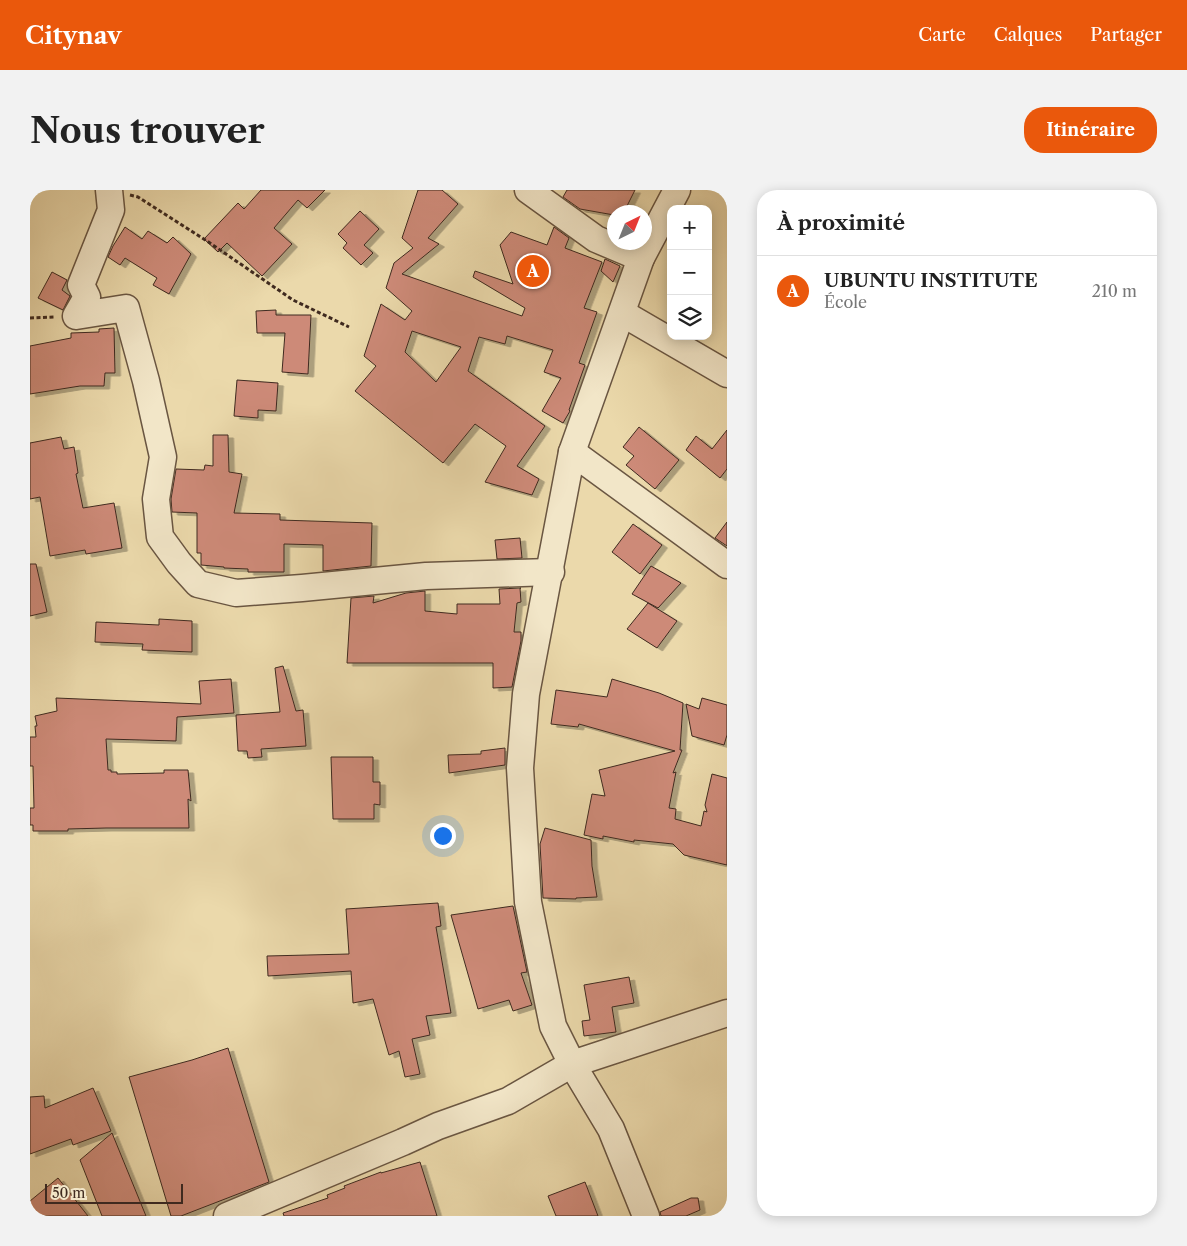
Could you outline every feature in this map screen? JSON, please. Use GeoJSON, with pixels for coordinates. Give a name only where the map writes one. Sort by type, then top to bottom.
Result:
{"type":"FeatureCollection","features":[{"type":"Feature","properties":{"kind":"street"},"geometry":{"type":"LineString","coordinates":[[528,190],[596,239],[641,258]]}},
{"type":"Feature","properties":{"kind":"street"},"geometry":{"type":"LineString","coordinates":[[646,1216],[611,1129],[572,1064],[554,1026],[528,902],[520,768],[526,694],[551,572],[572,452],[641,258],[677,190]]}},
{"type":"Feature","properties":{"kind":"street"},"geometry":{"type":"LineString","coordinates":[[115,191],[111,210],[81,284],[87,297],[76,316],[126,308],[146,381],[163,457],[156,499],[160,536],[179,563],[198,584],[236,593],[426,576],[551,572]]}},
{"type":"Feature","properties":{"kind":"street"},"geometry":{"type":"LineString","coordinates":[[622,313],[727,374]]}},
{"type":"Feature","properties":{"kind":"street"},"geometry":{"type":"LineString","coordinates":[[572,452],[727,564]]}},
{"type":"Feature","properties":{"kind":"street"},"geometry":{"type":"LineString","coordinates":[[227,1216],[438,1126],[508,1101],[572,1064],[727,1013]]}},
{"type":"Feature","properties":{"kind":"path"},"geometry":{"type":"LineString","coordinates":[[115,191],[138,197],[207,241],[293,300],[349,327]]}},
{"type":"Feature","properties":{"kind":"building"},"geometry":{"type":"Polygon","coordinates":[[[261,190],[325,190],[307,208],[298,200],[274,228],[292,244],[262,276],[227,243],[218,252],[204,239],[238,203],[244,209],[261,190]]]}},
{"type":"Feature","properties":{"kind":"building"},"geometry":{"type":"Polygon","coordinates":[[[418,190],[442,190],[458,204],[428,238],[439,244],[402,274],[522,316],[525,308],[473,277],[475,271],[513,284],[500,245],[511,232],[547,245],[554,227],[569,238],[565,248],[602,262],[584,308],[597,312],[579,363],[585,365],[570,411],[563,423],[542,411],[561,378],[544,372],[553,350],[507,336],[505,344],[479,337],[468,371],[545,426],[517,466],[539,479],[532,495],[485,482],[506,446],[475,424],[443,463],[355,391],[376,366],[364,356],[381,304],[405,320],[412,311],[386,288],[394,263],[413,248],[402,238],[418,190]],[[412,331],[405,352],[436,382],[461,347],[412,331]]]}},
{"type":"Feature","properties":{"kind":"building"},"geometry":{"type":"Polygon","coordinates":[[[567,190],[635,190],[628,205],[607,205],[607,214],[580,209],[563,197],[567,190]]]}},
{"type":"Feature","properties":{"kind":"building"},"geometry":{"type":"Polygon","coordinates":[[[360,211],[379,229],[364,245],[373,253],[361,265],[343,248],[347,243],[338,234],[360,211]]]}},
{"type":"Feature","properties":{"kind":"building"},"geometry":{"type":"Polygon","coordinates":[[[125,227],[142,239],[148,231],[167,243],[173,237],[191,254],[169,294],[153,285],[157,278],[125,258],[120,265],[108,257],[125,227]]]}},
{"type":"Feature","properties":{"kind":"building"},"geometry":{"type":"Polygon","coordinates":[[[605,259],[620,266],[613,282],[601,271],[605,259]]]}},
{"type":"Feature","properties":{"kind":"building"},"geometry":{"type":"Polygon","coordinates":[[[52,272],[67,280],[62,290],[70,296],[63,310],[38,298],[52,272]]]}},
{"type":"Feature","properties":{"kind":"building"},"geometry":{"type":"Polygon","coordinates":[[[276,310],[276,315],[311,315],[308,374],[282,372],[285,333],[257,333],[256,311],[276,310]]]}},
{"type":"Feature","properties":{"kind":"building"},"geometry":{"type":"Polygon","coordinates":[[[114,328],[115,373],[105,373],[104,386],[80,386],[30,394],[30,346],[71,338],[71,333],[99,332],[99,329],[114,328]]]}},
{"type":"Feature","properties":{"kind":"building"},"geometry":{"type":"Polygon","coordinates":[[[237,380],[278,383],[276,411],[258,410],[258,418],[234,416],[237,380]]]}},
{"type":"Feature","properties":{"kind":"building"},"geometry":{"type":"Polygon","coordinates":[[[639,427],[679,460],[655,489],[626,465],[634,456],[623,447],[639,427]]]}},
{"type":"Feature","properties":{"kind":"building"},"geometry":{"type":"Polygon","coordinates":[[[727,430],[727,469],[720,478],[686,450],[696,436],[712,449],[727,430]]]}},
{"type":"Feature","properties":{"kind":"building"},"geometry":{"type":"Polygon","coordinates":[[[213,435],[228,435],[229,472],[242,474],[234,513],[280,514],[280,520],[372,523],[371,566],[323,571],[323,545],[284,544],[284,572],[248,572],[248,569],[201,565],[201,553],[197,553],[197,513],[172,512],[171,499],[176,469],[204,470],[205,465],[213,466],[213,435]]]}},
{"type":"Feature","properties":{"kind":"building"},"geometry":{"type":"Polygon","coordinates":[[[61,437],[64,449],[74,447],[78,473],[76,474],[83,508],[114,503],[122,548],[86,554],[85,550],[50,556],[40,497],[30,499],[30,443],[61,437]]]}},
{"type":"Feature","properties":{"kind":"building"},"geometry":{"type":"Polygon","coordinates":[[[727,522],[727,546],[715,538],[727,522]]]}},
{"type":"Feature","properties":{"kind":"building"},"geometry":{"type":"Polygon","coordinates":[[[633,524],[662,545],[640,574],[612,552],[633,524]]]}},
{"type":"Feature","properties":{"kind":"building"},"geometry":{"type":"Polygon","coordinates":[[[520,538],[522,558],[497,559],[495,540],[520,538]]]}},
{"type":"Feature","properties":{"kind":"building"},"geometry":{"type":"Polygon","coordinates":[[[30,564],[36,564],[47,612],[30,616],[30,564]]]}},
{"type":"Feature","properties":{"kind":"building"},"geometry":{"type":"Polygon","coordinates":[[[651,566],[681,583],[658,608],[632,594],[651,566]]]}},
{"type":"Feature","properties":{"kind":"building"},"geometry":{"type":"Polygon","coordinates":[[[520,588],[521,602],[517,603],[514,632],[521,632],[521,641],[512,687],[493,688],[493,663],[347,663],[351,598],[374,596],[373,603],[406,593],[425,591],[425,611],[457,614],[457,604],[500,604],[499,589],[520,588]]]}},
{"type":"Feature","properties":{"kind":"building"},"geometry":{"type":"Polygon","coordinates":[[[648,603],[677,621],[657,648],[627,629],[648,603]]]}},
{"type":"Feature","properties":{"kind":"building"},"geometry":{"type":"Polygon","coordinates":[[[159,619],[192,621],[192,652],[142,650],[143,644],[95,642],[96,622],[159,625],[159,619]]]}},
{"type":"Feature","properties":{"kind":"building"},"geometry":{"type":"Polygon","coordinates":[[[283,666],[296,711],[303,710],[306,746],[261,749],[262,757],[248,758],[247,751],[238,751],[236,715],[280,712],[275,668],[283,666]]]}},
{"type":"Feature","properties":{"kind":"building"},"geometry":{"type":"Polygon","coordinates":[[[231,679],[234,713],[177,717],[176,741],[106,739],[108,770],[111,770],[111,772],[117,772],[117,774],[164,773],[164,770],[188,770],[191,801],[188,799],[189,828],[106,828],[33,831],[33,825],[30,825],[30,808],[34,808],[33,766],[30,766],[30,737],[36,737],[35,726],[37,726],[35,716],[57,711],[56,698],[201,704],[199,681],[231,679]]]}},
{"type":"Feature","properties":{"kind":"building"},"geometry":{"type":"Polygon","coordinates":[[[612,679],[659,693],[683,703],[680,750],[682,750],[673,773],[676,772],[669,808],[676,809],[675,819],[701,826],[704,811],[707,812],[705,805],[712,774],[727,778],[727,865],[684,855],[673,844],[634,840],[634,842],[603,836],[603,839],[584,835],[592,794],[605,796],[599,770],[675,751],[579,724],[578,727],[551,724],[556,690],[607,697],[612,679]]]}},
{"type":"Feature","properties":{"kind":"building"},"geometry":{"type":"Polygon","coordinates":[[[702,698],[727,705],[727,735],[724,745],[692,736],[686,704],[699,709],[702,698]]]}},
{"type":"Feature","properties":{"kind":"building"},"geometry":{"type":"Polygon","coordinates":[[[505,748],[505,765],[449,773],[448,755],[481,754],[481,751],[505,748]]]}},
{"type":"Feature","properties":{"kind":"building"},"geometry":{"type":"Polygon","coordinates":[[[331,757],[373,757],[373,782],[380,782],[380,805],[374,804],[374,819],[333,819],[331,757]]]}},
{"type":"Feature","properties":{"kind":"building"},"geometry":{"type":"Polygon","coordinates":[[[545,828],[591,840],[592,866],[597,897],[576,899],[543,898],[540,844],[545,828]]]}},
{"type":"Feature","properties":{"kind":"building"},"geometry":{"type":"Polygon","coordinates":[[[438,903],[441,926],[436,927],[451,1013],[426,1016],[430,1035],[412,1039],[420,1074],[405,1077],[399,1051],[389,1055],[373,999],[353,1003],[351,971],[268,976],[267,956],[349,954],[346,909],[438,903]]]}},
{"type":"Feature","properties":{"kind":"building"},"geometry":{"type":"Polygon","coordinates":[[[513,906],[527,972],[521,973],[532,1005],[513,1011],[509,1000],[478,1009],[451,915],[513,906]]]}},
{"type":"Feature","properties":{"kind":"building"},"geometry":{"type":"Polygon","coordinates":[[[629,977],[634,1003],[612,1007],[616,1032],[584,1036],[582,1021],[590,1020],[584,985],[629,977]]]}},
{"type":"Feature","properties":{"kind":"building"},"geometry":{"type":"Polygon","coordinates":[[[228,1048],[269,1182],[181,1216],[171,1216],[129,1077],[228,1048]]]}},
{"type":"Feature","properties":{"kind":"building"},"geometry":{"type":"Polygon","coordinates":[[[93,1088],[111,1131],[73,1145],[71,1139],[30,1154],[30,1097],[44,1096],[45,1108],[93,1088]]]}},
{"type":"Feature","properties":{"kind":"building"},"geometry":{"type":"Polygon","coordinates":[[[112,1133],[146,1216],[102,1216],[80,1160],[112,1133]]]}},
{"type":"Feature","properties":{"kind":"building"},"geometry":{"type":"Polygon","coordinates":[[[420,1162],[437,1216],[284,1216],[283,1213],[328,1198],[327,1195],[345,1188],[344,1186],[381,1172],[420,1162]]]}},
{"type":"Feature","properties":{"kind":"building"},"geometry":{"type":"Polygon","coordinates":[[[58,1178],[88,1216],[36,1216],[30,1208],[30,1201],[58,1178]]]}},
{"type":"Feature","properties":{"kind":"building"},"geometry":{"type":"Polygon","coordinates":[[[585,1182],[598,1216],[556,1216],[548,1196],[585,1182]]]}},
{"type":"Feature","properties":{"kind":"building"},"geometry":{"type":"Polygon","coordinates":[[[691,1198],[698,1198],[700,1210],[686,1216],[661,1216],[660,1212],[691,1198]]]}},
{"type":"Feature","properties":{"kind":"place","name":"UBUNTU INSTITUTE"},"geometry":{"type":"Point","coordinates":[533,271]}}]}
